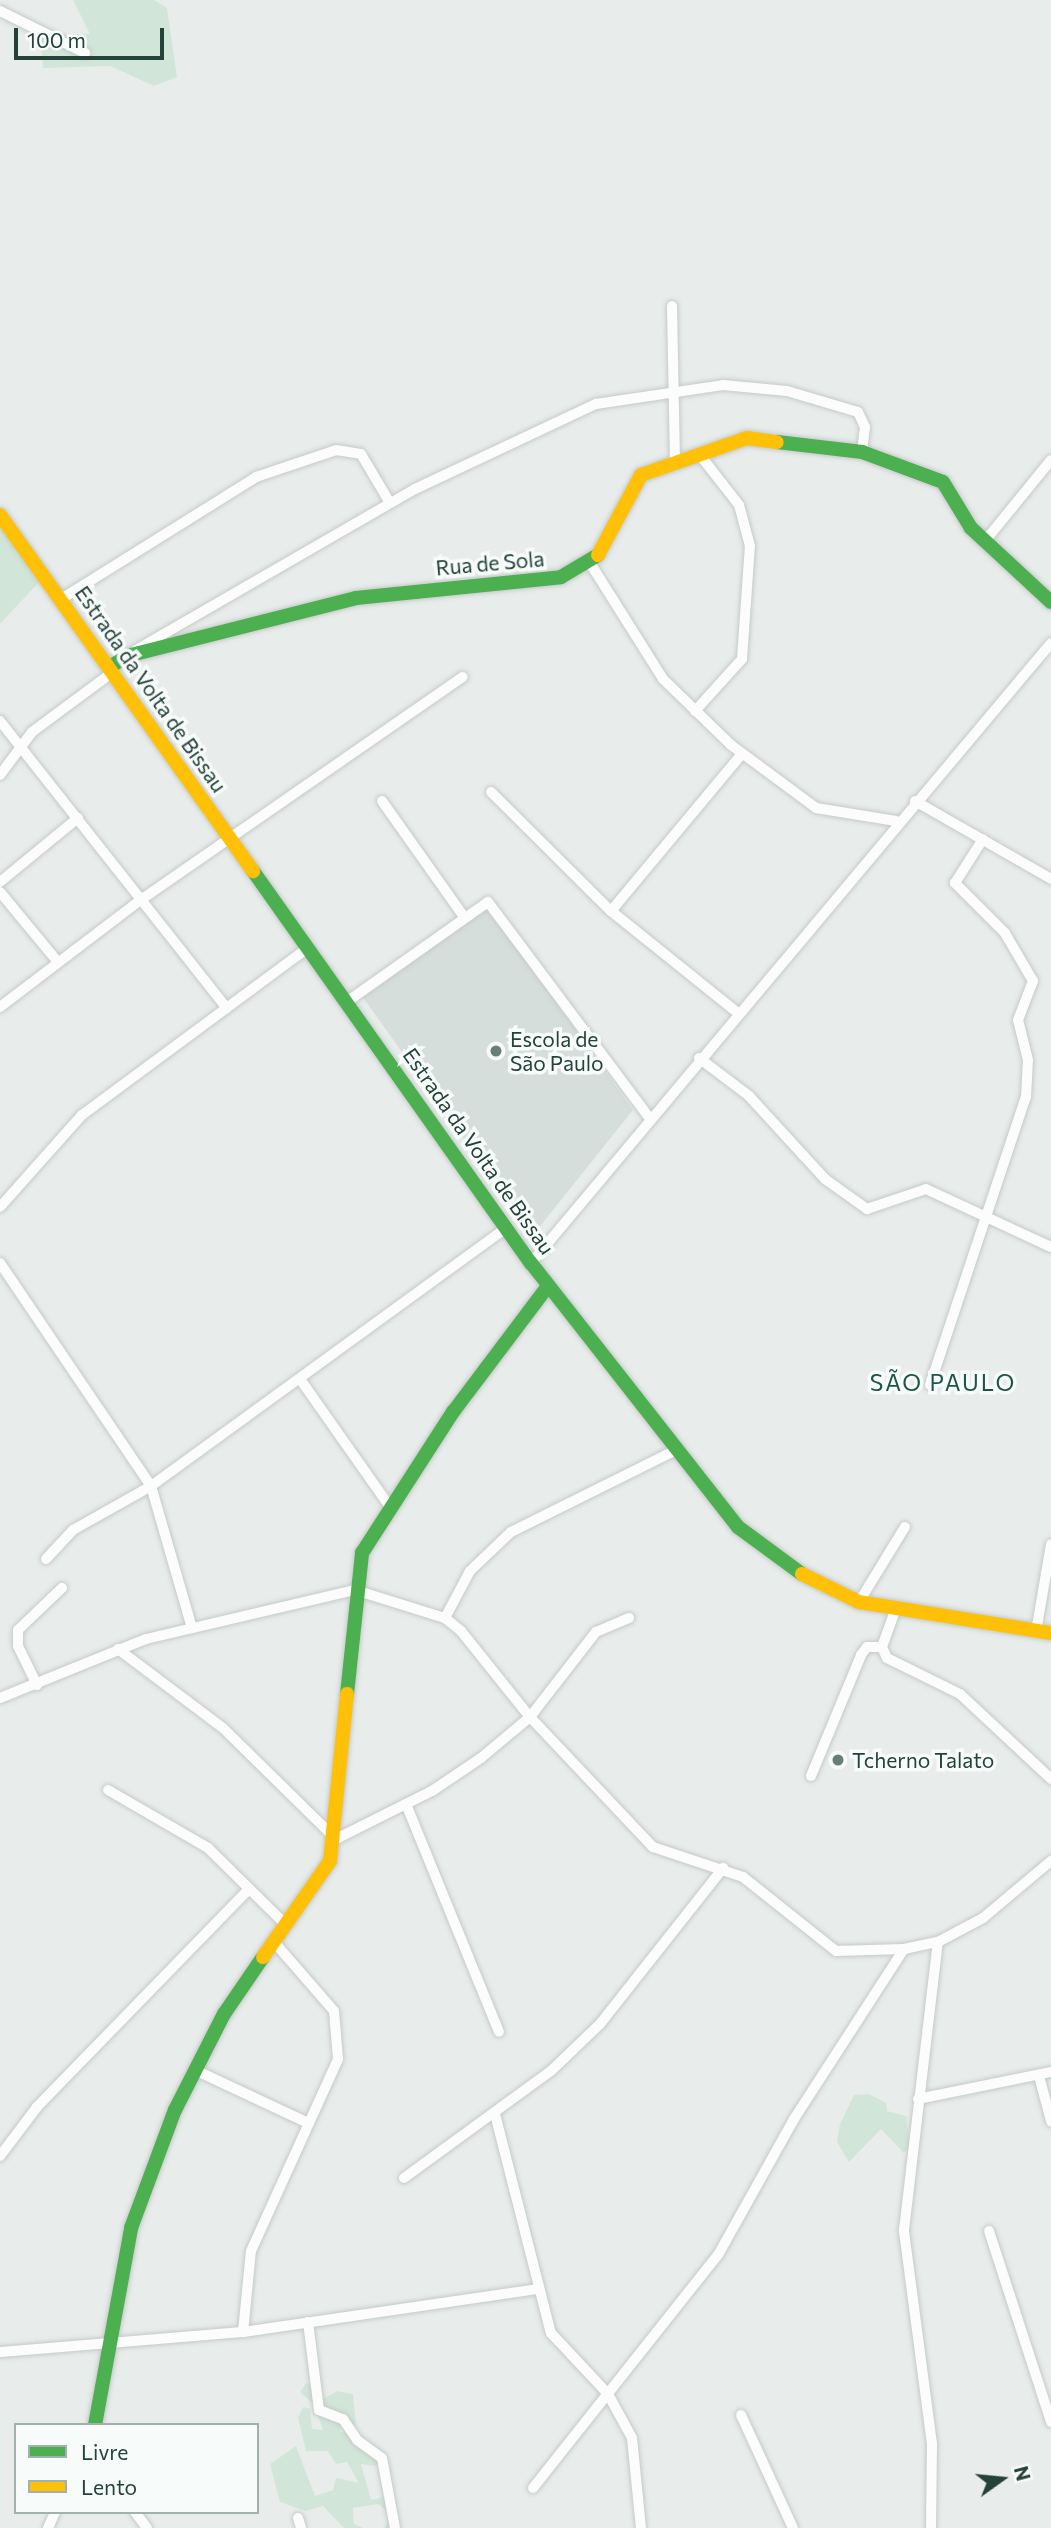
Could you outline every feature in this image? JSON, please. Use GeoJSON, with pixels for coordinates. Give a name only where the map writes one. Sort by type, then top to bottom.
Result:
{"type":"FeatureCollection","features":[{"type":"Feature","properties":{"kind":"street"},"geometry":{"type":"LineString","coordinates":[[0,12],[85,53]]}},
{"type":"Feature","properties":{"kind":"street"},"geometry":{"type":"LineString","coordinates":[[672,306],[675,461]]}},
{"type":"Feature","properties":{"kind":"street"},"geometry":{"type":"LineString","coordinates":[[127,656],[390,503],[565,415],[675,390],[756,386],[838,403],[862,416],[862,453]]}},
{"type":"Feature","properties":{"kind":"street","name":"Rua de Sola"},"geometry":{"type":"LineString","coordinates":[[112,669],[127,656],[344,601],[525,585],[590,563],[613,540],[632,484],[675,461],[747,438],[862,453],[943,482],[985,541],[1051,602]]}},
{"type":"Feature","properties":{"kind":"street"},"geometry":{"type":"LineString","coordinates":[[61,599],[256,477],[336,450],[362,454],[390,503]]}},
{"type":"Feature","properties":{"kind":"street"},"geometry":{"type":"LineString","coordinates":[[695,711],[742,659],[750,546],[739,505],[699,455]]}},
{"type":"Feature","properties":{"kind":"street"},"geometry":{"type":"LineString","coordinates":[[985,541],[1051,460]]}},
{"type":"Feature","properties":{"kind":"street","name":"Estrada da Volta de Bissau"},"geometry":{"type":"LineString","coordinates":[[0,515],[348,1001],[531,1263],[674,1451],[759,1546],[859,1602],[895,1611],[1044,1633]]}},
{"type":"Feature","properties":{"kind":"street"},"geometry":{"type":"LineString","coordinates":[[590,563],[663,679],[742,754],[816,808],[896,821]]}},
{"type":"Feature","properties":{"kind":"street"},"geometry":{"type":"LineString","coordinates":[[531,1263],[896,821],[1051,643]]}},
{"type":"Feature","properties":{"kind":"street"},"geometry":{"type":"LineString","coordinates":[[0,775],[22,745],[112,669]]}},
{"type":"Feature","properties":{"kind":"street"},"geometry":{"type":"LineString","coordinates":[[0,1007],[57,961],[142,899],[463,677]]}},
{"type":"Feature","properties":{"kind":"street"},"geometry":{"type":"LineString","coordinates":[[0,721],[22,745],[228,1008]]}},
{"type":"Feature","properties":{"kind":"street"},"geometry":{"type":"LineString","coordinates":[[611,911],[742,754]]}},
{"type":"Feature","properties":{"kind":"street"},"geometry":{"type":"LineString","coordinates":[[491,792],[611,911],[738,1013]]}},
{"type":"Feature","properties":{"kind":"street"},"geometry":{"type":"LineString","coordinates":[[382,801],[464,917]]}},
{"type":"Feature","properties":{"kind":"street"},"geometry":{"type":"LineString","coordinates":[[915,801],[1051,879]]}},
{"type":"Feature","properties":{"kind":"street"},"geometry":{"type":"LineString","coordinates":[[0,882],[78,818]]}},
{"type":"Feature","properties":{"kind":"street"},"geometry":{"type":"LineString","coordinates":[[930,1385],[1026,1097],[1028,1060],[1018,1020],[1033,981],[1004,933],[955,883],[983,839]]}},
{"type":"Feature","properties":{"kind":"street"},"geometry":{"type":"LineString","coordinates":[[0,892],[57,961]]}},
{"type":"Feature","properties":{"kind":"street"},"geometry":{"type":"LineString","coordinates":[[348,1001],[488,902],[495,907],[649,1117]]}},
{"type":"Feature","properties":{"kind":"street"},"geometry":{"type":"LineString","coordinates":[[0,1207],[82,1115],[309,947]]}},
{"type":"Feature","properties":{"kind":"street"},"geometry":{"type":"LineString","coordinates":[[699,1058],[749,1096],[825,1179],[867,1209],[881,1209],[917,1188],[985,1214],[1051,1247]]}},
{"type":"Feature","properties":{"kind":"street"},"geometry":{"type":"LineString","coordinates":[[46,1559],[73,1530],[151,1486],[506,1228]]}},
{"type":"Feature","properties":{"kind":"street"},"geometry":{"type":"LineString","coordinates":[[0,1263],[151,1486],[192,1628]]}},
{"type":"Feature","properties":{"kind":"street"},"geometry":{"type":"LineString","coordinates":[[95,2423],[135,2218],[195,2070],[285,1924],[322,1881],[336,1839],[355,1590],[362,1552],[390,1507],[548,1286]]}},
{"type":"Feature","properties":{"kind":"street"},"geometry":{"type":"LineString","coordinates":[[300,1379],[390,1507]]}},
{"type":"Feature","properties":{"kind":"street"},"geometry":{"type":"LineString","coordinates":[[445,1618],[470,1571],[510,1532],[674,1451]]}},
{"type":"Feature","properties":{"kind":"street"},"geometry":{"type":"LineString","coordinates":[[859,1602],[905,1527]]}},
{"type":"Feature","properties":{"kind":"street"},"geometry":{"type":"LineString","coordinates":[[1044,1633],[1051,1544]]}},
{"type":"Feature","properties":{"kind":"street"},"geometry":{"type":"LineString","coordinates":[[37,1685],[18,1646],[18,1630],[62,1588]]}},
{"type":"Feature","properties":{"kind":"street"},"geometry":{"type":"LineString","coordinates":[[0,1698],[37,1685],[118,1649],[192,1628],[355,1590],[445,1618],[478,1649],[530,1717],[641,1838],[723,1868],[780,1904],[836,1951],[904,1949],[938,1942],[983,1918],[1051,1861]]}},
{"type":"Feature","properties":{"kind":"street"},"geometry":{"type":"LineString","coordinates":[[895,1611],[882,1647],[887,1658],[960,1694],[1051,1779]]}},
{"type":"Feature","properties":{"kind":"street"},"geometry":{"type":"LineString","coordinates":[[336,1839],[457,1776],[530,1717],[596,1632],[629,1618]]}},
{"type":"Feature","properties":{"kind":"street"},"geometry":{"type":"LineString","coordinates":[[811,1776],[861,1655],[867,1647],[882,1647]]}},
{"type":"Feature","properties":{"kind":"street"},"geometry":{"type":"LineString","coordinates":[[118,1649],[243,1746],[336,1839]]}},
{"type":"Feature","properties":{"kind":"street"},"geometry":{"type":"LineString","coordinates":[[108,1790],[196,1839],[285,1924]]}},
{"type":"Feature","properties":{"kind":"street"},"geometry":{"type":"LineString","coordinates":[[407,1804],[499,2032]]}},
{"type":"Feature","properties":{"kind":"street"},"geometry":{"type":"LineString","coordinates":[[404,2178],[551,2071],[631,1992],[723,1868]]}},
{"type":"Feature","properties":{"kind":"street"},"geometry":{"type":"LineString","coordinates":[[0,2156],[47,2097],[249,1888]]}},
{"type":"Feature","properties":{"kind":"street"},"geometry":{"type":"LineString","coordinates":[[243,2332],[251,2251],[308,2123],[337,2067],[337,2020],[274,1942]]}},
{"type":"Feature","properties":{"kind":"street"},"geometry":{"type":"LineString","coordinates":[[931,2528],[931,2430],[904,2230],[938,1942]]}},
{"type":"Feature","properties":{"kind":"street"},"geometry":{"type":"LineString","coordinates":[[533,2488],[731,2236],[794,2119],[904,1949]]}},
{"type":"Feature","properties":{"kind":"street"},"geometry":{"type":"LineString","coordinates":[[195,2070],[308,2123]]}},
{"type":"Feature","properties":{"kind":"street"},"geometry":{"type":"LineString","coordinates":[[918,2099],[1051,2072]]}},
{"type":"Feature","properties":{"kind":"street"},"geometry":{"type":"LineString","coordinates":[[1039,2076],[1051,2121]]}},
{"type":"Feature","properties":{"kind":"street"},"geometry":{"type":"LineString","coordinates":[[495,2114],[537,2289],[558,2345],[608,2394],[632,2438],[641,2528]]}},
{"type":"Feature","properties":{"kind":"street"},"geometry":{"type":"LineString","coordinates":[[989,2231],[1051,2422]]}},
{"type":"Feature","properties":{"kind":"street"},"geometry":{"type":"LineString","coordinates":[[0,2352],[243,2332],[537,2289]]}},
{"type":"Feature","properties":{"kind":"street"},"geometry":{"type":"LineString","coordinates":[[308,2322],[319,2410],[343,2418],[357,2440],[382,2458],[395,2528]]}},
{"type":"Feature","properties":{"kind":"street"},"geometry":{"type":"LineString","coordinates":[[741,2415],[793,2528]]}},
{"type":"Feature","properties":{"kind":"shaded area","name":"Escola de São Paulo"},"geometry":{"type":"Polygon","coordinates":[[[488,908],[633,1110],[533,1235],[359,992],[488,908]]]}},
{"type":"Feature","properties":{"kind":"green space"},"geometry":{"type":"Polygon","coordinates":[[[73,0],[154,0],[167,8],[177,77],[154,86],[110,66],[43,68],[40,35],[90,34],[73,0]]]}},
{"type":"Feature","properties":{"kind":"green space"},"geometry":{"type":"Polygon","coordinates":[[[0,526],[40,581],[0,624],[0,526]]]}},
{"type":"Feature","properties":{"kind":"green space"},"geometry":{"type":"Polygon","coordinates":[[[869,2094],[886,2103],[887,2111],[906,2116],[910,2150],[903,2152],[881,2129],[849,2162],[837,2142],[840,2124],[854,2095],[869,2094]]]}},
{"type":"Feature","properties":{"kind":"green space"},"geometry":{"type":"Polygon","coordinates":[[[306,2383],[317,2385],[323,2399],[337,2391],[353,2394],[356,2426],[342,2418],[340,2432],[355,2434],[384,2456],[375,2466],[361,2464],[371,2500],[388,2496],[396,2502],[400,2528],[385,2528],[390,2513],[378,2504],[353,2508],[354,2524],[363,2528],[344,2528],[323,2506],[306,2511],[280,2502],[270,2464],[296,2446],[315,2496],[333,2490],[336,2478],[359,2483],[347,2462],[336,2464],[328,2451],[306,2451],[298,2418],[303,2407],[310,2409],[312,2429],[323,2430],[314,2405],[300,2392],[306,2383]]]}},
{"type":"Feature","properties":{"kind":"traffic: fast"},"geometry":{"type":"LineString","coordinates":[[777,442],[862,452],[943,482],[971,528],[1051,602]]}},
{"type":"Feature","properties":{"kind":"traffic: fast"},"geometry":{"type":"LineString","coordinates":[[110,667],[127,656],[356,598],[561,577],[598,555]]}},
{"type":"Feature","properties":{"kind":"traffic: fast"},"geometry":{"type":"LineString","coordinates":[[253,871],[531,1263],[738,1527],[802,1574]]}},
{"type":"Feature","properties":{"kind":"traffic: fast"},"geometry":{"type":"LineString","coordinates":[[347,1694],[362,1553],[453,1412],[548,1286]]}},
{"type":"Feature","properties":{"kind":"traffic: fast"},"geometry":{"type":"LineString","coordinates":[[95,2423],[131,2228],[175,2110],[224,2014],[263,1957]]}},
{"type":"Feature","properties":{"kind":"traffic: slow"},"geometry":{"type":"LineString","coordinates":[[598,555],[641,475],[747,438],[777,442]]}},
{"type":"Feature","properties":{"kind":"traffic: slow"},"geometry":{"type":"LineString","coordinates":[[0,515],[253,871]]}},
{"type":"Feature","properties":{"kind":"traffic: slow"},"geometry":{"type":"LineString","coordinates":[[802,1574],[859,1602],[1051,1633]]}},
{"type":"Feature","properties":{"kind":"traffic: slow"},"geometry":{"type":"LineString","coordinates":[[263,1957],[330,1861],[347,1694]]}},
{"type":"Feature","properties":{"kind":"place","name":"Escola de São Paulo"},"geometry":{"type":"Point","coordinates":[496,1051]}},
{"type":"Feature","properties":{"kind":"place","name":"Tcherno Talato"},"geometry":{"type":"Point","coordinates":[838,1760]}},
{"type":"Feature","properties":{"kind":"district","name":"SÃO PAULO"},"geometry":{"type":"Point","coordinates":[943,1382]}}]}
